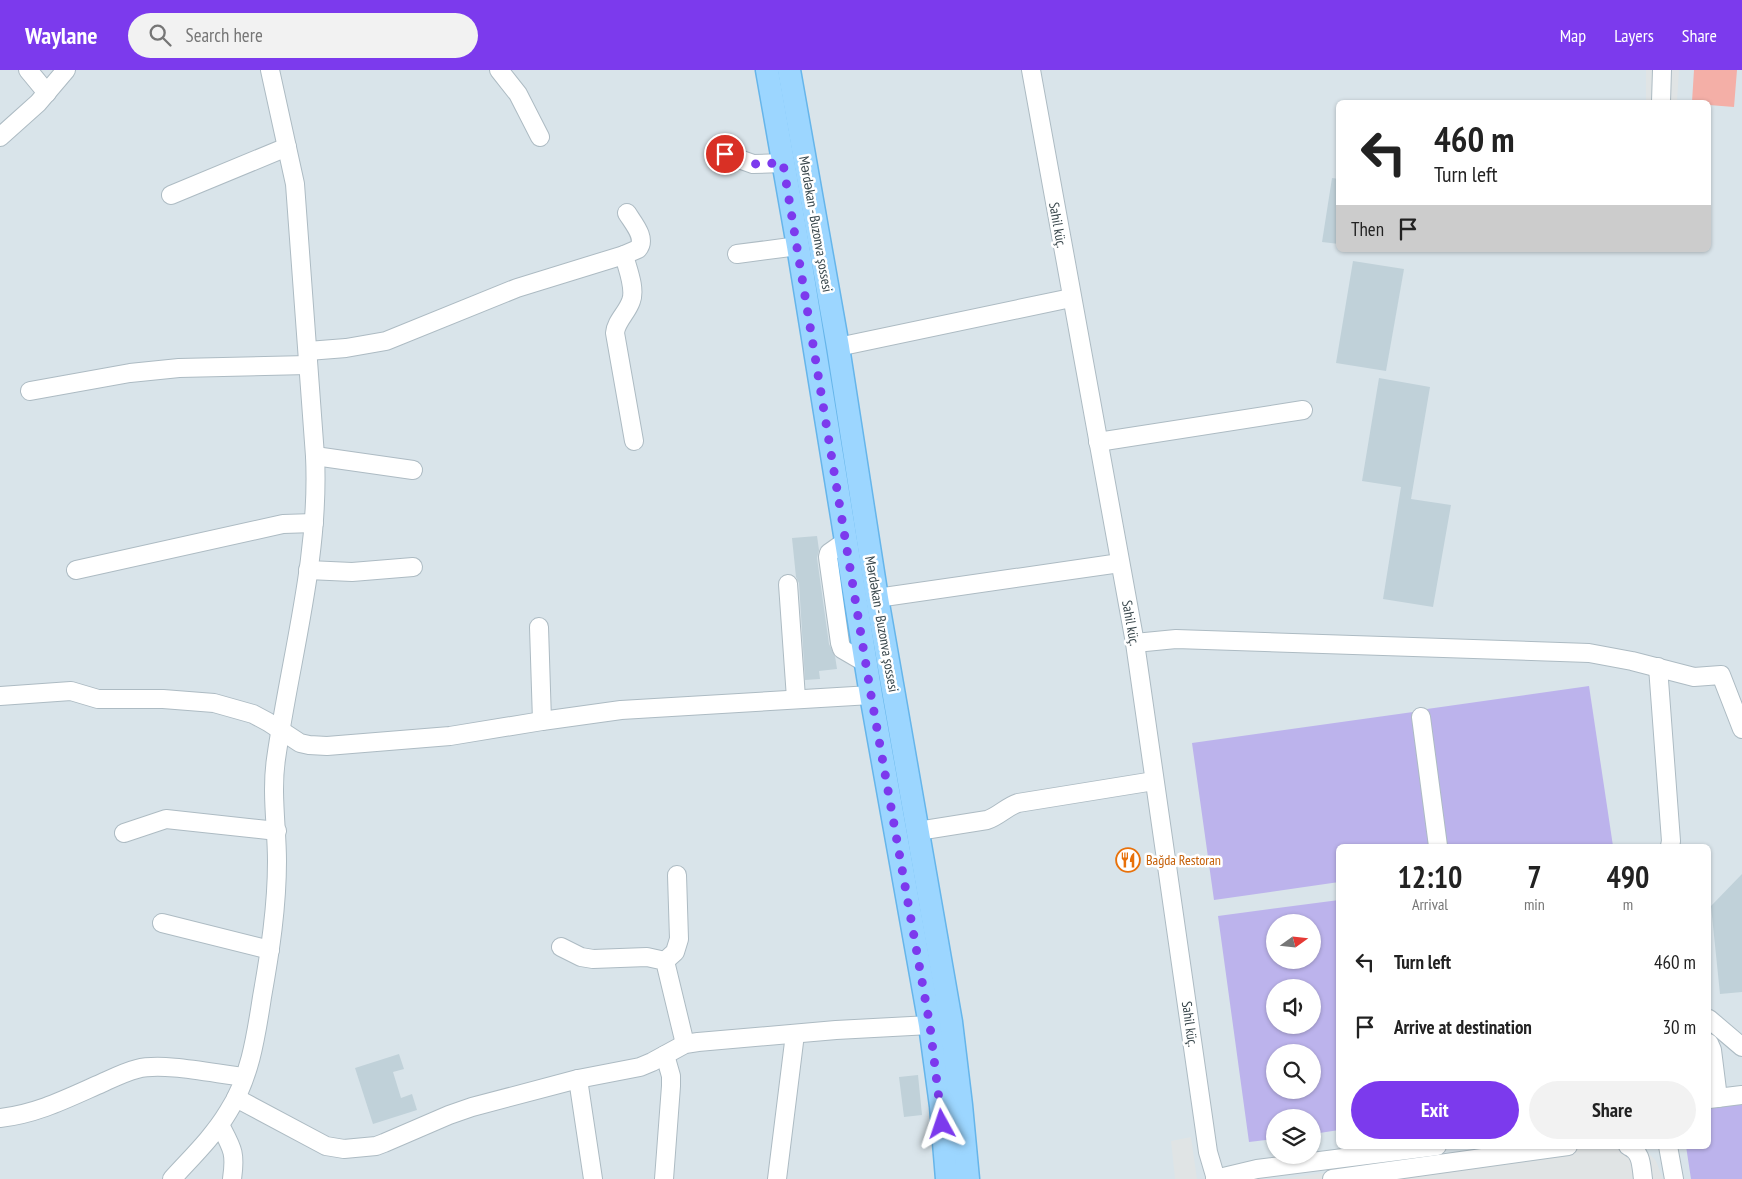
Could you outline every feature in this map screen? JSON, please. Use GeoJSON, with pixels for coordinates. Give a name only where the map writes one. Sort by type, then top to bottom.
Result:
{"type":"FeatureCollection","features":[{"type":"Feature","properties":{"kind":"main road"},"geometry":{"type":"LineString","coordinates":[[767,70],[798,246],[871,695],[930,1026],[941,1106],[947,1179]]}},
{"type":"Feature","properties":{"kind":"main road","name":"Mərdəkan - Buzonva şossesi"},"geometry":{"type":"LineString","coordinates":[[789,70],[838,347],[877,598],[950,1022],[962,1105],[968,1179]]}},
{"type":"Feature","properties":{"kind":"street"},"geometry":{"type":"LineString","coordinates":[[28,70],[48,93]]}},
{"type":"Feature","properties":{"kind":"street"},"geometry":{"type":"LineString","coordinates":[[0,137],[48,93],[66,70]]}},
{"type":"Feature","properties":{"kind":"street"},"geometry":{"type":"LineString","coordinates":[[172,1179],[220,1125],[236,1098],[256,1036],[270,950],[277,881],[275,762],[308,570],[314,522],[316,493],[315,456],[295,184],[270,70]]}},
{"type":"Feature","properties":{"kind":"street"},"geometry":{"type":"LineString","coordinates":[[499,70],[518,94],[540,137]]}},
{"type":"Feature","properties":{"kind":"street","name":"Sahil küç."},"geometry":{"type":"LineString","coordinates":[[1031,70],[1134,643],[1208,1152],[1216,1179]]}},
{"type":"Feature","properties":{"kind":"street"},"geometry":{"type":"LineString","coordinates":[[1661,100],[1662,70]]}},
{"type":"Feature","properties":{"kind":"street"},"geometry":{"type":"LineString","coordinates":[[171,195],[287,147]]}},
{"type":"Feature","properties":{"kind":"street"},"geometry":{"type":"LineString","coordinates":[[725,154],[752,164],[783,163]]}},
{"type":"Feature","properties":{"kind":"street"},"geometry":{"type":"LineString","coordinates":[[30,391],[130,373],[308,358],[346,348],[386,341],[517,288],[638,249],[641,242],[640,236],[627,213]]}},
{"type":"Feature","properties":{"kind":"street"},"geometry":{"type":"LineString","coordinates":[[737,254],[798,246]]}},
{"type":"Feature","properties":{"kind":"street"},"geometry":{"type":"LineString","coordinates":[[624,254],[632,289],[632,299],[616,326],[615,333],[634,441]]}},
{"type":"Feature","properties":{"kind":"street"},"geometry":{"type":"LineString","coordinates":[[838,347],[1071,298]]}},
{"type":"Feature","properties":{"kind":"street"},"geometry":{"type":"LineString","coordinates":[[1098,442],[1302,410]]}},
{"type":"Feature","properties":{"kind":"street"},"geometry":{"type":"LineString","coordinates":[[315,456],[413,470]]}},
{"type":"Feature","properties":{"kind":"street"},"geometry":{"type":"LineString","coordinates":[[76,570],[283,524],[314,522]]}},
{"type":"Feature","properties":{"kind":"street"},"geometry":{"type":"LineString","coordinates":[[877,598],[1120,563]]}},
{"type":"Feature","properties":{"kind":"street"},"geometry":{"type":"LineString","coordinates":[[308,570],[352,572],[413,566]]}},
{"type":"Feature","properties":{"kind":"street"},"geometry":{"type":"LineString","coordinates":[[788,584],[796,698]]}},
{"type":"Feature","properties":{"kind":"street"},"geometry":{"type":"LineString","coordinates":[[539,627],[542,721]]}},
{"type":"Feature","properties":{"kind":"street"},"geometry":{"type":"LineString","coordinates":[[1134,643],[1176,639],[1571,652],[1632,661],[1694,677],[1721,675],[1742,729]]}},
{"type":"Feature","properties":{"kind":"street"},"geometry":{"type":"LineString","coordinates":[[1658,668],[1670,844]]}},
{"type":"Feature","properties":{"kind":"street"},"geometry":{"type":"LineString","coordinates":[[0,696],[70,691],[98,699],[163,699],[214,704],[253,714],[300,742],[309,745],[327,746],[450,736],[622,710],[796,698],[871,695]]}},
{"type":"Feature","properties":{"kind":"street"},"geometry":{"type":"LineString","coordinates":[[1421,717],[1438,844]]}},
{"type":"Feature","properties":{"kind":"street"},"geometry":{"type":"LineString","coordinates":[[918,831],[987,820],[1008,806],[1018,803],[1154,781]]}},
{"type":"Feature","properties":{"kind":"street"},"geometry":{"type":"LineString","coordinates":[[124,832],[166,819],[277,831]]}},
{"type":"Feature","properties":{"kind":"street"},"geometry":{"type":"LineString","coordinates":[[665,961],[675,952],[679,939],[677,875]]}},
{"type":"Feature","properties":{"kind":"street"},"geometry":{"type":"LineString","coordinates":[[162,923],[270,950]]}},
{"type":"Feature","properties":{"kind":"street"},"geometry":{"type":"LineString","coordinates":[[561,948],[581,957],[593,959],[647,957],[665,961]]}},
{"type":"Feature","properties":{"kind":"street"},"geometry":{"type":"LineString","coordinates":[[665,961],[685,1044]]}},
{"type":"Feature","properties":{"kind":"street"},"geometry":{"type":"LineString","coordinates":[[1711,1021],[1742,1047]]}},
{"type":"Feature","properties":{"kind":"street"},"geometry":{"type":"LineString","coordinates":[[236,1098],[326,1146],[344,1149],[376,1146],[472,1107],[578,1079],[640,1067],[685,1044],[836,1030],[930,1026]]}},
{"type":"Feature","properties":{"kind":"street"},"geometry":{"type":"LineString","coordinates":[[777,1179],[795,1034]]}},
{"type":"Feature","properties":{"kind":"street"},"geometry":{"type":"LineString","coordinates":[[1711,1048],[1714,1099],[1742,1095]]}},
{"type":"Feature","properties":{"kind":"street"},"geometry":{"type":"LineString","coordinates":[[664,1179],[671,1086],[671,1076],[665,1055]]}},
{"type":"Feature","properties":{"kind":"street"},"geometry":{"type":"LineString","coordinates":[[0,1118],[42,1109],[123,1074],[147,1067],[161,1066],[244,1078]]}},
{"type":"Feature","properties":{"kind":"street"},"geometry":{"type":"LineString","coordinates":[[578,1079],[593,1179]]}},
{"type":"Feature","properties":{"kind":"street"},"geometry":{"type":"LineString","coordinates":[[220,1125],[233,1149],[232,1179]]}},
{"type":"Feature","properties":{"kind":"street"},"geometry":{"type":"LineString","coordinates":[[1216,1179],[1257,1169],[1283,1172],[1419,1149]]}},
{"type":"Feature","properties":{"kind":"street"},"geometry":{"type":"LineString","coordinates":[[1332,1179],[1547,1149]]}},
{"type":"Feature","properties":{"kind":"street"},"geometry":{"type":"LineString","coordinates":[[1635,1149],[1640,1156],[1643,1179]]}},
{"type":"Feature","properties":{"kind":"street"},"geometry":{"type":"LineString","coordinates":[[1669,1149],[1674,1179]]}},
{"type":"Feature","properties":{"kind":"shaded area"},"geometry":{"type":"Polygon","coordinates":[[[0,70],[1742,70],[1742,1179],[0,1179],[0,70]]]}},
{"type":"Feature","properties":{"kind":"shaded area"},"geometry":{"type":"Polygon","coordinates":[[[1646,70],[1679,70],[1677,100],[1646,100],[1646,70]]]}},
{"type":"Feature","properties":{"kind":"shaded area"},"geometry":{"type":"Polygon","coordinates":[[[1694,70],[1737,70],[1734,107],[1711,105],[1711,100],[1692,100],[1694,70]]]}},
{"type":"Feature","properties":{"kind":"shaded area"},"geometry":{"type":"Polygon","coordinates":[[[1589,686],[1613,844],[1447,844],[1427,709],[1589,686]]]}},
{"type":"Feature","properties":{"kind":"shaded area"},"geometry":{"type":"Polygon","coordinates":[[[1413,712],[1432,844],[1336,844],[1336,882],[1214,900],[1192,743],[1413,712]]]}},
{"type":"Feature","properties":{"kind":"shaded area"},"geometry":{"type":"Polygon","coordinates":[[[1336,900],[1336,1130],[1321,1133],[1321,1109],[1266,1109],[1266,1140],[1249,1142],[1218,916],[1336,900]]]}},
{"type":"Feature","properties":{"kind":"shaded area"},"geometry":{"type":"Polygon","coordinates":[[[1742,1100],[1742,1179],[1691,1179],[1686,1149],[1711,1149],[1711,1105],[1742,1100]]]}},
{"type":"Feature","properties":{"kind":"shaded area"},"geometry":{"type":"Polygon","coordinates":[[[1191,1137],[1197,1179],[1175,1179],[1171,1141],[1191,1137]]]}},
{"type":"Feature","properties":{"kind":"shaded area"},"geometry":{"type":"Polygon","coordinates":[[[1495,1149],[1645,1149],[1656,1161],[1663,1179],[1281,1179],[1495,1149]]]}},
{"type":"Feature","properties":{"kind":"building"},"geometry":{"type":"Polygon","coordinates":[[[1332,178],[1336,179],[1336,244],[1322,242],[1332,178]]]}},
{"type":"Feature","properties":{"kind":"building"},"geometry":{"type":"Polygon","coordinates":[[[1353,261],[1404,269],[1386,371],[1336,363],[1353,261]]]}},
{"type":"Feature","properties":{"kind":"building"},"geometry":{"type":"Polygon","coordinates":[[[1379,378],[1430,387],[1411,499],[1451,505],[1433,607],[1383,599],[1401,487],[1362,481],[1379,378]]]}},
{"type":"Feature","properties":{"kind":"building"},"geometry":{"type":"Polygon","coordinates":[[[817,536],[819,550],[817,558],[829,644],[835,656],[837,669],[819,671],[820,679],[805,680],[799,583],[796,577],[792,538],[817,536]]]}},
{"type":"Feature","properties":{"kind":"building"},"geometry":{"type":"Polygon","coordinates":[[[1742,874],[1742,992],[1720,994],[1711,906],[1742,874]]]}},
{"type":"Feature","properties":{"kind":"building"},"geometry":{"type":"Polygon","coordinates":[[[399,1054],[404,1069],[393,1072],[401,1098],[412,1094],[417,1110],[373,1124],[355,1068],[399,1054]]]}},
{"type":"Feature","properties":{"kind":"building"},"geometry":{"type":"Polygon","coordinates":[[[918,1075],[922,1115],[904,1117],[899,1077],[918,1075]]]}},
{"type":"Feature","properties":{"kind":"place","name":"Bağda Restoran"},"geometry":{"type":"Point","coordinates":[1128,860]}},
{"type":"Feature","properties":{"kind":"route"},"geometry":{"type":"LineString","coordinates":[[725,154],[752,164],[783,163],[871,695],[930,1026],[942,1124]]}}]}
